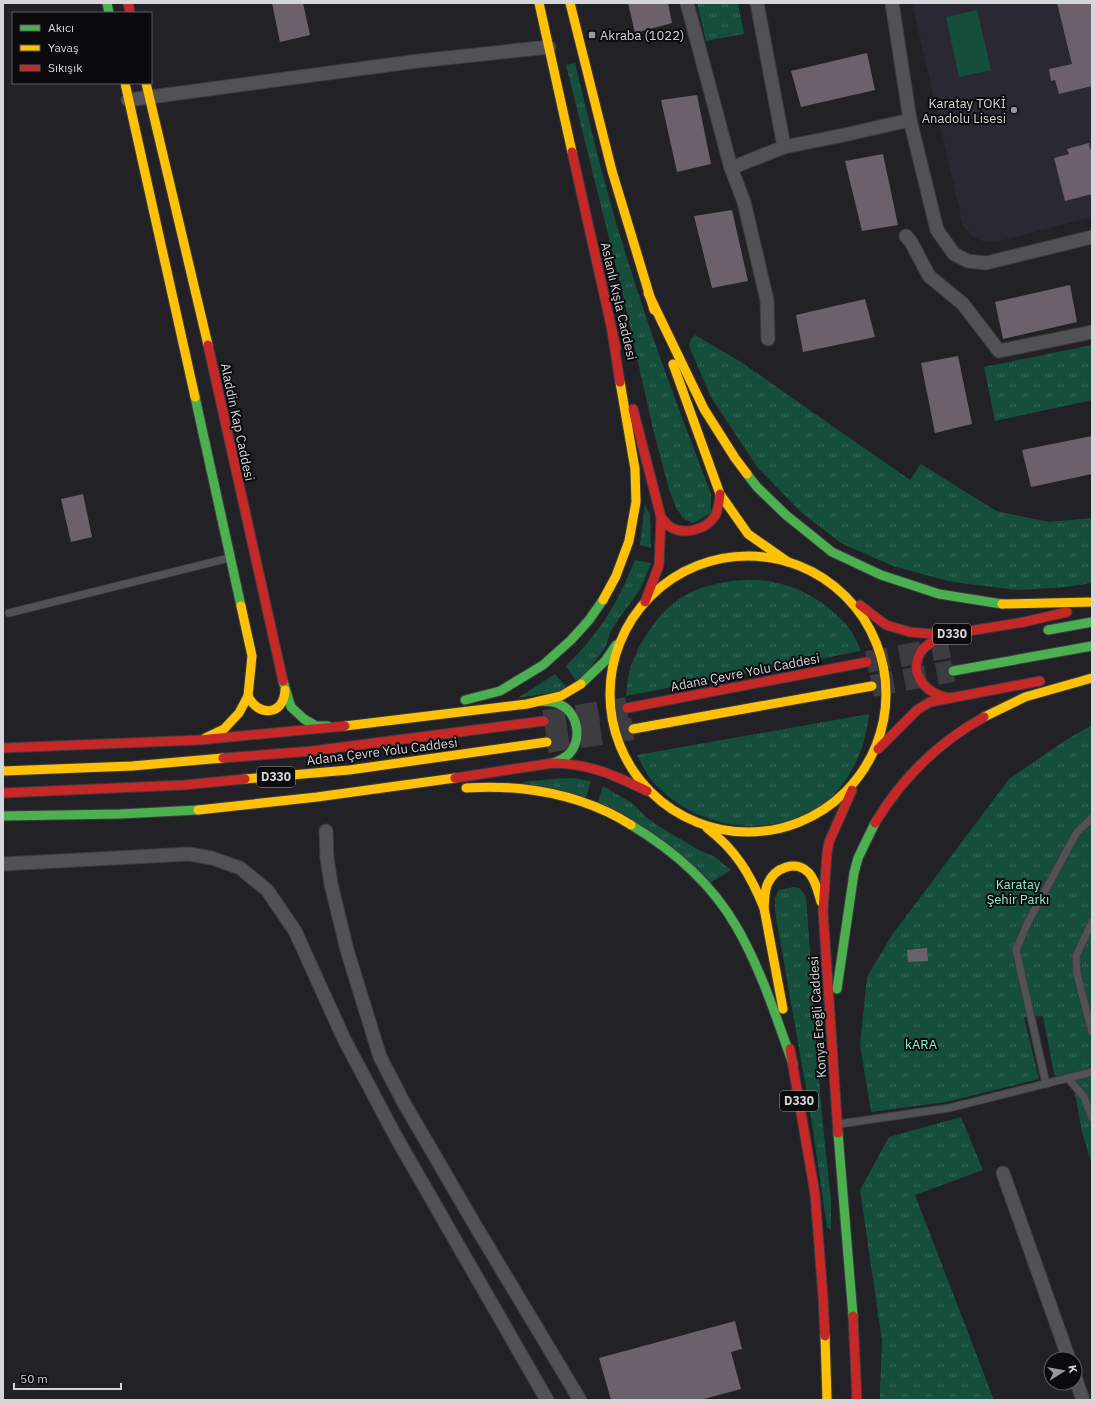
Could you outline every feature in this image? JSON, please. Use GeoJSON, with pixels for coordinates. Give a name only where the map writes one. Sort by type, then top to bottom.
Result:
{"type":"FeatureCollection","features":[{"type":"Feature","properties":{"kind":"main road","name":"Aslanlı Kışla Caddesi"},"geometry":{"type":"LineString","coordinates":[[539,3],[612,332],[661,517],[659,565],[645,602]]}},
{"type":"Feature","properties":{"kind":"main road","name":"Aslanlı Kışla Caddesi"},"geometry":{"type":"LineString","coordinates":[[570,3],[612,170],[648,293],[720,494],[748,534],[788,562]]}},
{"type":"Feature","properties":{"kind":"main road"},"geometry":{"type":"LineString","coordinates":[[124,84],[252,656],[248,696],[239,713],[224,729],[199,740]]}},
{"type":"Feature","properties":{"kind":"main road","name":"Aladdin Kap Caddesi"},"geometry":{"type":"LineString","coordinates":[[146,84],[197,294],[285,690],[291,707],[304,719],[316,726],[346,726]]}},
{"type":"Feature","properties":{"kind":"main road"},"geometry":{"type":"LineString","coordinates":[[648,293],[704,409],[735,458],[757,487],[786,515],[832,552],[880,575],[939,594],[1003,604],[1092,602]]}},
{"type":"Feature","properties":{"kind":"main road"},"geometry":{"type":"LineString","coordinates":[[385,721],[500,691],[543,665],[571,640],[589,620],[609,590],[629,542],[636,502],[635,469],[612,332]]}},
{"type":"Feature","properties":{"kind":"main road"},"geometry":{"type":"LineString","coordinates":[[661,517],[672,528],[688,532],[702,528],[709,523],[717,513],[720,494]]}},
{"type":"Feature","properties":{"kind":"main road"},"geometry":{"type":"LineString","coordinates":[[3,748],[199,740],[346,726],[541,701],[560,696],[578,687],[591,675],[605,661],[645,602],[664,584],[686,570],[710,561],[736,556],[756,556],[788,562],[808,570],[826,580],[859,612],[874,638],[881,660],[885,682],[885,713],[877,742],[871,756],[855,782],[831,805],[796,824],[770,831],[737,832],[705,826],[676,813],[652,793],[638,778],[618,741],[612,721],[610,700],[614,658],[621,639]]}},
{"type":"Feature","properties":{"kind":"main road","name":"D330"},"geometry":{"type":"LineString","coordinates":[[826,580],[886,625],[910,632],[944,635],[1024,622],[1092,607]]}},
{"type":"Feature","properties":{"kind":"main road"},"geometry":{"type":"LineString","coordinates":[[1039,631],[1092,622]]}},
{"type":"Feature","properties":{"kind":"main road"},"geometry":{"type":"LineString","coordinates":[[944,635],[926,646],[921,652],[917,660],[917,670],[921,683],[935,695],[944,698],[956,697]]}},
{"type":"Feature","properties":{"kind":"main road"},"geometry":{"type":"LineString","coordinates":[[953,672],[1092,646]]}},
{"type":"Feature","properties":{"kind":"main road","name":"Adana Çevre Yolu Caddesi"},"geometry":{"type":"LineString","coordinates":[[627,708],[867,662]]}},
{"type":"Feature","properties":{"kind":"main road"},"geometry":{"type":"LineString","coordinates":[[871,756],[890,735],[917,710],[930,702],[1045,680],[1092,674]]}},
{"type":"Feature","properties":{"kind":"main road","name":"D330"},"geometry":{"type":"LineString","coordinates":[[831,1034],[850,887],[858,858],[876,821],[897,791],[922,761],[944,742],[976,720],[1025,697],[1092,678]]}},
{"type":"Feature","properties":{"kind":"main road"},"geometry":{"type":"LineString","coordinates":[[633,729],[872,686]]}},
{"type":"Feature","properties":{"kind":"main road"},"geometry":{"type":"LineString","coordinates":[[248,696],[250,702],[256,708],[266,711],[274,710],[280,707],[284,700],[285,690]]}},
{"type":"Feature","properties":{"kind":"main road"},"geometry":{"type":"LineString","coordinates":[[541,701],[562,704],[570,710],[575,718],[578,732],[576,743],[571,752],[564,758],[553,763]]}},
{"type":"Feature","properties":{"kind":"main road","name":"Adana Çevre Yolu Caddesi"},"geometry":{"type":"LineString","coordinates":[[3,771],[132,766],[312,751],[544,721]]}},
{"type":"Feature","properties":{"kind":"main road","name":"Adana Çevre Yolu Caddesi"},"geometry":{"type":"LineString","coordinates":[[3,793],[184,785],[349,770],[547,742]]}},
{"type":"Feature","properties":{"kind":"main road"},"geometry":{"type":"LineString","coordinates":[[3,816],[187,811],[317,797],[553,763],[569,763],[598,768],[652,793]]}},
{"type":"Feature","properties":{"kind":"main road","name":"Konya Ereğli Caddesi"},"geometry":{"type":"LineString","coordinates":[[855,782],[829,842],[823,911],[837,1125],[854,1326],[858,1400]]}},
{"type":"Feature","properties":{"kind":"main road"},"geometry":{"type":"LineString","coordinates":[[458,788],[520,788],[566,797],[605,811],[641,830],[660,843],[693,870],[707,885],[735,925],[751,956],[793,1064]]}},
{"type":"Feature","properties":{"kind":"main road"},"geometry":{"type":"LineString","coordinates":[[317,797],[437,790]]}},
{"type":"Feature","properties":{"kind":"main road","name":"Konya Ereğli Caddesi"},"geometry":{"type":"LineString","coordinates":[[705,826],[721,837],[745,866],[764,908],[815,1194],[823,1297],[827,1400]]}},
{"type":"Feature","properties":{"kind":"main road"},"geometry":{"type":"LineString","coordinates":[[764,908],[766,889],[771,877],[779,869],[789,866],[798,866],[808,872],[815,883],[823,911]]}},
{"type":"Feature","properties":{"kind":"street"},"geometry":{"type":"LineString","coordinates":[[687,3],[731,168],[744,202],[767,300],[768,339]]}},
{"type":"Feature","properties":{"kind":"street"},"geometry":{"type":"LineString","coordinates":[[757,3],[784,147]]}},
{"type":"Feature","properties":{"kind":"street"},"geometry":{"type":"LineString","coordinates":[[892,3],[910,120],[937,230],[954,254],[968,261],[986,263],[1092,237]]}},
{"type":"Feature","properties":{"kind":"street"},"geometry":{"type":"LineString","coordinates":[[128,100],[418,61],[549,47]]}},
{"type":"Feature","properties":{"kind":"street"},"geometry":{"type":"LineString","coordinates":[[731,168],[784,147],[910,120]]}},
{"type":"Feature","properties":{"kind":"street"},"geometry":{"type":"LineString","coordinates":[[906,236],[911,242],[929,276],[964,304],[1000,351],[1092,332]]}},
{"type":"Feature","properties":{"kind":"street"},"geometry":{"type":"LineString","coordinates":[[326,831],[327,858],[331,884],[347,950],[380,1057],[404,1103],[467,1212],[580,1400]]}},
{"type":"Feature","properties":{"kind":"street"},"geometry":{"type":"LineString","coordinates":[[3,864],[189,854],[212,858],[240,868],[267,890],[295,931],[344,1039],[396,1137],[547,1400]]}},
{"type":"Feature","properties":{"kind":"street"},"geometry":{"type":"LineString","coordinates":[[1003,1173],[1066,1351]]}},
{"type":"Feature","properties":{"kind":"lane"},"geometry":{"type":"LineString","coordinates":[[9,613],[229,558]]}},
{"type":"Feature","properties":{"kind":"lane"},"geometry":{"type":"LineString","coordinates":[[1046,1084],[1016,950],[1028,922],[1077,832],[1092,818]]}},
{"type":"Feature","properties":{"kind":"lane"},"geometry":{"type":"LineString","coordinates":[[1092,922],[1076,956],[1077,974],[1092,1031]]}},
{"type":"Feature","properties":{"kind":"lane"},"geometry":{"type":"LineString","coordinates":[[837,1125],[948,1108],[1092,1072]]}},
{"type":"Feature","properties":{"kind":"lane"},"geometry":{"type":"LineString","coordinates":[[1068,1078],[1084,1098],[1092,1118]]}},
{"type":"Feature","properties":{"kind":"shaded area","name":"Karatay TOKİ Anadolu Lisesi"},"geometry":{"type":"Polygon","coordinates":[[[912,3],[1092,3],[1092,217],[996,242],[982,241],[972,236],[963,226],[912,3]]]}},
{"type":"Feature","properties":{"kind":"green space"},"geometry":{"type":"Polygon","coordinates":[[[697,3],[738,3],[744,34],[706,41],[697,3]]]}},
{"type":"Feature","properties":{"kind":"green space"},"geometry":{"type":"Polygon","coordinates":[[[977,10],[991,70],[959,77],[946,17],[977,10]]]}},
{"type":"Feature","properties":{"kind":"green space"},"geometry":{"type":"Polygon","coordinates":[[[575,63],[603,177],[643,308],[711,494],[711,513],[693,523],[684,519],[676,508],[669,489],[653,429],[623,295],[566,65],[575,63]]]}},
{"type":"Feature","properties":{"kind":"green space"},"geometry":{"type":"Polygon","coordinates":[[[695,335],[741,362],[910,480],[921,464],[996,511],[1049,522],[1092,518],[1092,583],[1066,587],[1019,590],[952,582],[893,566],[841,543],[801,512],[757,467],[711,397],[689,346],[691,339],[695,335]]]}},
{"type":"Feature","properties":{"kind":"green space"},"geometry":{"type":"Polygon","coordinates":[[[1092,345],[1092,400],[995,421],[984,367],[1092,345]]]}},
{"type":"Feature","properties":{"kind":"green space"},"geometry":{"type":"Polygon","coordinates":[[[645,504],[650,515],[651,548],[640,545],[645,504]]]}},
{"type":"Feature","properties":{"kind":"green space"},"geometry":{"type":"Polygon","coordinates":[[[635,560],[651,563],[640,590],[611,631],[605,648],[578,684],[566,666],[589,641],[606,617],[621,591],[635,560]]]}},
{"type":"Feature","properties":{"kind":"green space"},"geometry":{"type":"Polygon","coordinates":[[[743,580],[779,583],[814,598],[835,613],[844,622],[852,633],[861,651],[626,696],[628,678],[636,655],[648,631],[665,611],[684,596],[698,589],[720,583],[743,580]]]}},
{"type":"Feature","properties":{"kind":"green space"},"geometry":{"type":"Polygon","coordinates":[[[555,674],[569,690],[518,698],[555,674]]]}},
{"type":"Feature","properties":{"kind":"green space"},"geometry":{"type":"Polygon","coordinates":[[[869,714],[864,742],[859,755],[853,769],[836,792],[813,810],[792,819],[770,825],[747,826],[725,823],[704,817],[683,807],[665,793],[649,777],[637,755],[869,714]]]}},
{"type":"Feature","properties":{"kind":"green space","name":"Karatay Şehir Parkı"},"geometry":{"type":"Polygon","coordinates":[[[1092,725],[1092,1165],[1082,1132],[1074,1089],[1054,1074],[1043,1016],[1024,1017],[1039,1079],[946,1102],[871,1112],[860,1044],[867,977],[892,935],[1009,779],[1066,740],[1092,725]]]}},
{"type":"Feature","properties":{"kind":"green space"},"geometry":{"type":"Polygon","coordinates":[[[574,778],[591,781],[585,801],[522,782],[554,779],[574,778]]]}},
{"type":"Feature","properties":{"kind":"green space"},"geometry":{"type":"Polygon","coordinates":[[[603,786],[632,803],[647,818],[660,827],[699,850],[715,857],[731,870],[710,883],[596,807],[603,786]]]}},
{"type":"Feature","properties":{"kind":"green space"},"geometry":{"type":"Polygon","coordinates":[[[794,887],[799,888],[806,896],[821,1105],[831,1202],[831,1230],[827,1227],[811,1117],[775,911],[775,898],[779,890],[794,887]]]}},
{"type":"Feature","properties":{"kind":"green space"},"geometry":{"type":"Polygon","coordinates":[[[961,1117],[983,1170],[915,1195],[994,1400],[880,1400],[882,1340],[860,1190],[889,1137],[961,1117]]]}},
{"type":"Feature","properties":{"kind":"building"},"geometry":{"type":"Polygon","coordinates":[[[272,3],[303,3],[310,35],[280,42],[272,3]]]}},
{"type":"Feature","properties":{"kind":"building"},"geometry":{"type":"Polygon","coordinates":[[[628,3],[668,3],[672,23],[635,33],[628,3]]]}},
{"type":"Feature","properties":{"kind":"building"},"geometry":{"type":"Polygon","coordinates":[[[1057,3],[1092,3],[1092,86],[1059,94],[1055,80],[1051,81],[1049,69],[1072,64],[1057,3]]]}},
{"type":"Feature","properties":{"kind":"building"},"geometry":{"type":"Polygon","coordinates":[[[867,53],[875,90],[801,107],[791,71],[867,53]]]}},
{"type":"Feature","properties":{"kind":"building"},"geometry":{"type":"Polygon","coordinates":[[[697,95],[711,164],[677,172],[661,100],[697,95]]]}},
{"type":"Feature","properties":{"kind":"building"},"geometry":{"type":"Polygon","coordinates":[[[1089,143],[1090,149],[1092,148],[1092,194],[1065,201],[1054,158],[1069,154],[1067,149],[1089,143]]]}},
{"type":"Feature","properties":{"kind":"building"},"geometry":{"type":"Polygon","coordinates":[[[883,154],[898,225],[862,231],[845,161],[883,154]]]}},
{"type":"Feature","properties":{"kind":"building"},"geometry":{"type":"Polygon","coordinates":[[[732,210],[748,281],[712,288],[694,216],[732,210]]]}},
{"type":"Feature","properties":{"kind":"building"},"geometry":{"type":"Polygon","coordinates":[[[1070,285],[1077,322],[1003,339],[995,302],[1070,285]]]}},
{"type":"Feature","properties":{"kind":"building"},"geometry":{"type":"Polygon","coordinates":[[[865,299],[875,337],[803,352],[796,315],[865,299]]]}},
{"type":"Feature","properties":{"kind":"building"},"geometry":{"type":"Polygon","coordinates":[[[958,356],[972,424],[935,433],[921,363],[958,356]]]}},
{"type":"Feature","properties":{"kind":"building"},"geometry":{"type":"Polygon","coordinates":[[[1092,436],[1092,474],[1031,487],[1022,450],[1092,436]]]}},
{"type":"Feature","properties":{"kind":"building"},"geometry":{"type":"Polygon","coordinates":[[[83,494],[92,537],[71,542],[61,499],[83,494]]]}},
{"type":"Feature","properties":{"kind":"building"},"geometry":{"type":"Polygon","coordinates":[[[927,948],[928,961],[908,962],[907,950],[927,948]]]}},
{"type":"Feature","properties":{"kind":"building"},"geometry":{"type":"Polygon","coordinates":[[[735,1321],[742,1349],[731,1352],[741,1389],[700,1400],[611,1400],[599,1358],[735,1321]]]}},
{"type":"Feature","properties":{"kind":"tunnel"},"geometry":{"type":"LineString","coordinates":[[867,662],[949,647]]}},
{"type":"Feature","properties":{"kind":"tunnel"},"geometry":{"type":"LineString","coordinates":[[872,686],[953,671]]}},
{"type":"Feature","properties":{"kind":"tunnel"},"geometry":{"type":"LineString","coordinates":[[544,721],[627,708]]}},
{"type":"Feature","properties":{"kind":"tunnel"},"geometry":{"type":"LineString","coordinates":[[547,742],[633,729]]}},
{"type":"Feature","properties":{"kind":"traffic: fast"},"geometry":{"type":"LineString","coordinates":[[107,3],[109,12]]}},
{"type":"Feature","properties":{"kind":"traffic: fast"},"geometry":{"type":"LineString","coordinates":[[195,397],[241,606]]}},
{"type":"Feature","properties":{"kind":"traffic: fast"},"geometry":{"type":"LineString","coordinates":[[747,474],[757,487],[786,515],[832,552],[881,575],[939,594],[1002,604]]}},
{"type":"Feature","properties":{"kind":"traffic: fast"},"geometry":{"type":"LineString","coordinates":[[465,700],[500,691],[543,665],[571,640],[589,620],[603,600]]}},
{"type":"Feature","properties":{"kind":"traffic: fast"},"geometry":{"type":"LineString","coordinates":[[1048,630],[1092,622]]}},
{"type":"Feature","properties":{"kind":"traffic: fast"},"geometry":{"type":"LineString","coordinates":[[581,684],[605,661],[616,645]]}},
{"type":"Feature","properties":{"kind":"traffic: fast"},"geometry":{"type":"LineString","coordinates":[[953,671],[1092,646]]}},
{"type":"Feature","properties":{"kind":"traffic: fast"},"geometry":{"type":"LineString","coordinates":[[283,681],[291,707],[304,719],[316,726],[328,726]]}},
{"type":"Feature","properties":{"kind":"traffic: fast"},"geometry":{"type":"LineString","coordinates":[[541,701],[555,702],[565,708],[571,713],[576,726],[577,734],[573,748],[566,757],[553,763]]}},
{"type":"Feature","properties":{"kind":"traffic: fast"},"geometry":{"type":"LineString","coordinates":[[3,816],[120,814],[198,810]]}},
{"type":"Feature","properties":{"kind":"traffic: fast"},"geometry":{"type":"LineString","coordinates":[[837,989],[854,873],[858,858],[875,823]]}},
{"type":"Feature","properties":{"kind":"traffic: fast"},"geometry":{"type":"LineString","coordinates":[[631,825],[662,845],[690,869],[726,910],[745,942],[761,976],[793,1064]]}},
{"type":"Feature","properties":{"kind":"traffic: fast"},"geometry":{"type":"LineString","coordinates":[[838,1133],[853,1316]]}},
{"type":"Feature","properties":{"kind":"traffic: slow"},"geometry":{"type":"LineString","coordinates":[[539,3],[572,152]]}},
{"type":"Feature","properties":{"kind":"traffic: slow"},"geometry":{"type":"LineString","coordinates":[[570,3],[612,171],[654,310]]}},
{"type":"Feature","properties":{"kind":"traffic: slow"},"geometry":{"type":"LineString","coordinates":[[125,84],[195,397]]}},
{"type":"Feature","properties":{"kind":"traffic: slow"},"geometry":{"type":"LineString","coordinates":[[146,84],[208,345]]}},
{"type":"Feature","properties":{"kind":"traffic: slow"},"geometry":{"type":"LineString","coordinates":[[648,293],[704,409],[747,474]]}},
{"type":"Feature","properties":{"kind":"traffic: slow"},"geometry":{"type":"LineString","coordinates":[[673,364],[720,494],[748,534],[788,562]]}},
{"type":"Feature","properties":{"kind":"traffic: slow"},"geometry":{"type":"LineString","coordinates":[[603,600],[616,576],[629,541],[636,502],[635,469],[620,382]]}},
{"type":"Feature","properties":{"kind":"traffic: slow"},"geometry":{"type":"LineString","coordinates":[[748,556],[775,559],[801,567],[825,579],[846,596],[863,617],[875,641],[883,667],[886,694],[883,721],[875,747],[863,771],[846,792],[825,809],[801,821],[775,829],[748,832],[721,829],[695,821],[671,809],[650,792],[633,771],[621,747],[613,721],[610,694],[613,667],[621,641],[633,617],[650,596],[671,579],[695,567],[721,559],[748,556]]}},
{"type":"Feature","properties":{"kind":"traffic: slow"},"geometry":{"type":"LineString","coordinates":[[1002,604],[1092,602]]}},
{"type":"Feature","properties":{"kind":"traffic: slow"},"geometry":{"type":"LineString","coordinates":[[205,738],[224,729],[239,713],[248,696],[252,656],[241,606]]}},
{"type":"Feature","properties":{"kind":"traffic: slow"},"geometry":{"type":"LineString","coordinates":[[984,717],[1025,697],[1092,678]]}},
{"type":"Feature","properties":{"kind":"traffic: slow"},"geometry":{"type":"LineString","coordinates":[[345,726],[527,704],[561,696],[581,684]]}},
{"type":"Feature","properties":{"kind":"traffic: slow"},"geometry":{"type":"LineString","coordinates":[[633,729],[872,686]]}},
{"type":"Feature","properties":{"kind":"traffic: slow"},"geometry":{"type":"LineString","coordinates":[[248,696],[252,703],[258,708],[270,711],[280,705],[284,699],[285,690]]}},
{"type":"Feature","properties":{"kind":"traffic: slow"},"geometry":{"type":"LineString","coordinates":[[245,779],[349,770],[547,742]]}},
{"type":"Feature","properties":{"kind":"traffic: slow"},"geometry":{"type":"LineString","coordinates":[[3,771],[132,766],[223,758]]}},
{"type":"Feature","properties":{"kind":"traffic: slow"},"geometry":{"type":"LineString","coordinates":[[198,810],[317,797],[455,778]]}},
{"type":"Feature","properties":{"kind":"traffic: slow"},"geometry":{"type":"LineString","coordinates":[[466,788],[488,787],[524,789],[566,797],[593,806],[631,825]]}},
{"type":"Feature","properties":{"kind":"traffic: slow"},"geometry":{"type":"LineString","coordinates":[[707,828],[734,854],[753,884],[764,908],[783,1009]]}},
{"type":"Feature","properties":{"kind":"traffic: slow"},"geometry":{"type":"LineString","coordinates":[[764,908],[766,889],[771,878],[786,867],[792,866],[804,869],[809,873],[815,883],[821,902]]}},
{"type":"Feature","properties":{"kind":"traffic: slow"},"geometry":{"type":"LineString","coordinates":[[825,1336],[827,1400]]}},
{"type":"Feature","properties":{"kind":"traffic: jam"},"geometry":{"type":"LineString","coordinates":[[128,3],[130,12]]}},
{"type":"Feature","properties":{"kind":"traffic: jam"},"geometry":{"type":"LineString","coordinates":[[572,152],[616,348]]}},
{"type":"Feature","properties":{"kind":"traffic: jam"},"geometry":{"type":"LineString","coordinates":[[612,332],[620,382]]}},
{"type":"Feature","properties":{"kind":"traffic: jam"},"geometry":{"type":"LineString","coordinates":[[208,345],[283,681]]}},
{"type":"Feature","properties":{"kind":"traffic: jam"},"geometry":{"type":"LineString","coordinates":[[633,409],[661,517],[659,565],[645,602]]}},
{"type":"Feature","properties":{"kind":"traffic: jam"},"geometry":{"type":"LineString","coordinates":[[661,517],[672,528],[684,531],[696,530],[707,524],[715,516],[720,494]]}},
{"type":"Feature","properties":{"kind":"traffic: jam"},"geometry":{"type":"LineString","coordinates":[[860,605],[886,625],[910,632],[944,635],[1024,622],[1067,612]]}},
{"type":"Feature","properties":{"kind":"traffic: jam"},"geometry":{"type":"LineString","coordinates":[[944,635],[923,649],[916,666],[921,681],[927,688],[934,693],[951,698]]}},
{"type":"Feature","properties":{"kind":"traffic: jam"},"geometry":{"type":"LineString","coordinates":[[627,708],[867,662]]}},
{"type":"Feature","properties":{"kind":"traffic: jam"},"geometry":{"type":"LineString","coordinates":[[878,749],[917,710],[930,702],[1040,681]]}},
{"type":"Feature","properties":{"kind":"traffic: jam"},"geometry":{"type":"LineString","coordinates":[[875,823],[897,791],[923,762],[952,738],[984,717]]}},
{"type":"Feature","properties":{"kind":"traffic: jam"},"geometry":{"type":"LineString","coordinates":[[223,758],[312,751],[544,721]]}},
{"type":"Feature","properties":{"kind":"traffic: jam"},"geometry":{"type":"LineString","coordinates":[[3,748],[199,740],[345,726]]}},
{"type":"Feature","properties":{"kind":"traffic: jam"},"geometry":{"type":"LineString","coordinates":[[455,778],[553,763],[567,764],[602,771],[647,791]]}},
{"type":"Feature","properties":{"kind":"traffic: jam"},"geometry":{"type":"LineString","coordinates":[[3,793],[184,785],[245,779]]}},
{"type":"Feature","properties":{"kind":"traffic: jam"},"geometry":{"type":"LineString","coordinates":[[838,1133],[823,911],[829,842],[852,790]]}},
{"type":"Feature","properties":{"kind":"traffic: jam"},"geometry":{"type":"LineString","coordinates":[[790,1049],[815,1194],[825,1336]]}},
{"type":"Feature","properties":{"kind":"traffic: jam"},"geometry":{"type":"LineString","coordinates":[[853,1316],[857,1400]]}},
{"type":"Feature","properties":{"kind":"place","name":"Akraba (1022)"},"geometry":{"type":"Point","coordinates":[592,35]}},
{"type":"Feature","properties":{"kind":"place","name":"Karatay TOKİ Anadolu Lisesi"},"geometry":{"type":"Point","coordinates":[1014,110]}},
{"type":"Feature","properties":{"kind":"park label","name":"kARA"},"geometry":{"type":"Point","coordinates":[921,1044]}}]}
